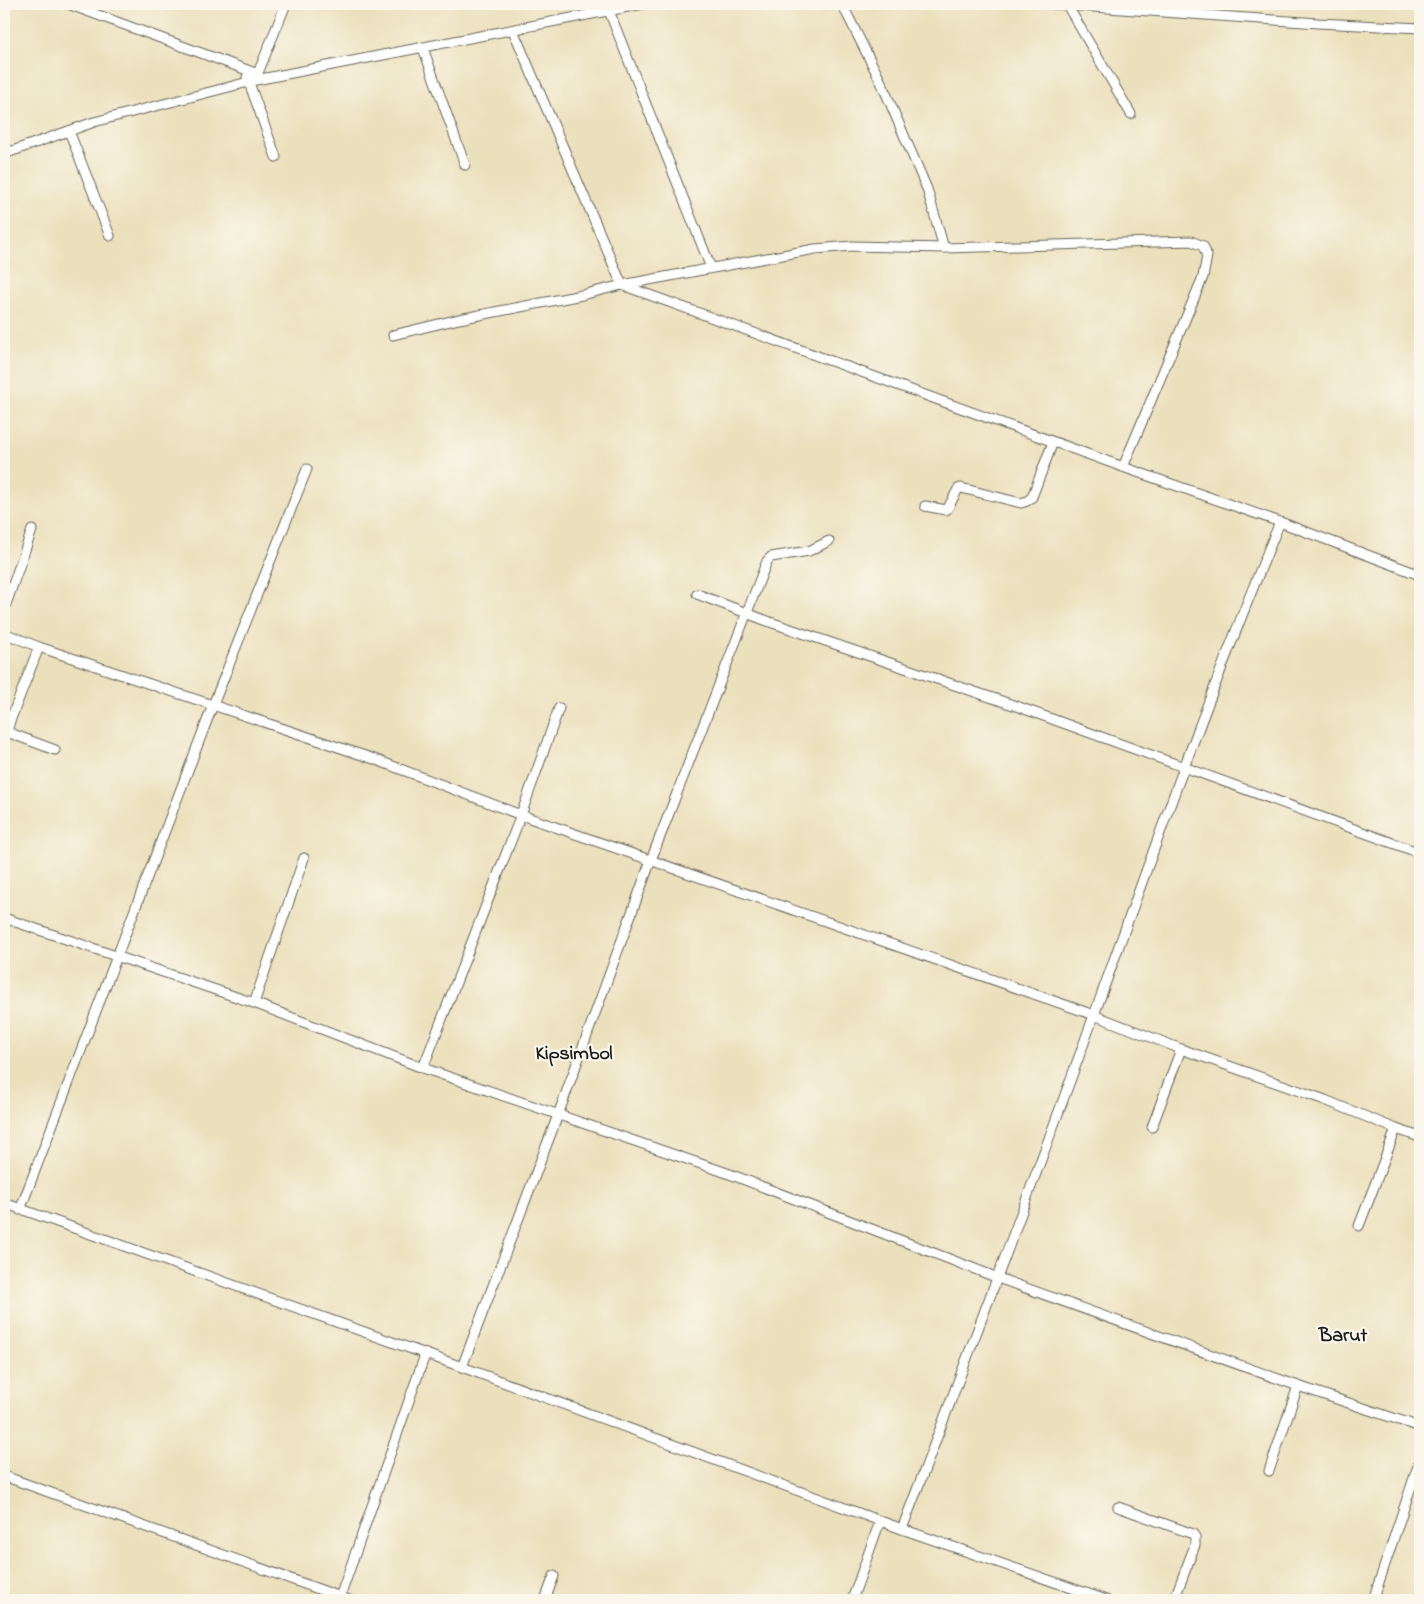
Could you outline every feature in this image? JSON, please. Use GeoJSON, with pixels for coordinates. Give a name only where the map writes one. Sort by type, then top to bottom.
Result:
{"type":"FeatureCollection","features":[{"type":"Feature","properties":{"kind":"street"},"geometry":{"type":"LineString","coordinates":[[68,4],[245,69],[254,78],[276,157]]}},
{"type":"Feature","properties":{"kind":"street"},"geometry":{"type":"LineString","coordinates":[[254,78],[286,4]]}},
{"type":"Feature","properties":{"kind":"street"},"geometry":{"type":"LineString","coordinates":[[4,154],[68,130],[254,78],[423,48],[643,4]]}},
{"type":"Feature","properties":{"kind":"street"},"geometry":{"type":"LineString","coordinates":[[842,4],[882,84],[927,189],[944,248]]}},
{"type":"Feature","properties":{"kind":"street"},"geometry":{"type":"LineString","coordinates":[[1052,4],[1318,23],[1420,28]]}},
{"type":"Feature","properties":{"kind":"street"},"geometry":{"type":"LineString","coordinates":[[1067,5],[1132,114]]}},
{"type":"Feature","properties":{"kind":"street"},"geometry":{"type":"LineString","coordinates":[[609,11],[711,268]]}},
{"type":"Feature","properties":{"kind":"street"},"geometry":{"type":"LineString","coordinates":[[513,30],[622,285],[1122,467],[1280,522],[1420,575]]}},
{"type":"Feature","properties":{"kind":"street"},"geometry":{"type":"LineString","coordinates":[[423,48],[465,165]]}},
{"type":"Feature","properties":{"kind":"street"},"geometry":{"type":"LineString","coordinates":[[68,130],[110,236]]}},
{"type":"Feature","properties":{"kind":"street"},"geometry":{"type":"LineString","coordinates":[[393,335],[622,285],[814,249],[853,246],[944,248],[1191,241],[1203,246],[1207,256],[1203,277],[1122,467]]}},
{"type":"Feature","properties":{"kind":"street"},"geometry":{"type":"LineString","coordinates":[[925,506],[946,510],[958,489],[961,488],[1021,503],[1027,501],[1032,498],[1053,442]]}},
{"type":"Feature","properties":{"kind":"street"},"geometry":{"type":"LineString","coordinates":[[20,1210],[213,706],[307,469]]}},
{"type":"Feature","properties":{"kind":"street"},"geometry":{"type":"LineString","coordinates":[[902,1529],[998,1278],[1183,767],[1244,607],[1280,522]]}},
{"type":"Feature","properties":{"kind":"street"},"geometry":{"type":"LineString","coordinates":[[4,610],[32,530]]}},
{"type":"Feature","properties":{"kind":"street"},"geometry":{"type":"LineString","coordinates":[[462,1367],[558,1115],[650,860],[767,561],[771,557],[809,551],[829,541]]}},
{"type":"Feature","properties":{"kind":"street"},"geometry":{"type":"LineString","coordinates":[[697,594],[746,613],[1010,704],[1420,852]]}},
{"type":"Feature","properties":{"kind":"street"},"geometry":{"type":"LineString","coordinates":[[4,633],[39,647],[374,759],[521,815],[1094,1015],[1420,1137]]}},
{"type":"Feature","properties":{"kind":"street"},"geometry":{"type":"LineString","coordinates":[[39,647],[10,721],[8,732],[55,750]]}},
{"type":"Feature","properties":{"kind":"street"},"geometry":{"type":"LineString","coordinates":[[423,1068],[521,815],[559,708]]}},
{"type":"Feature","properties":{"kind":"street"},"geometry":{"type":"LineString","coordinates":[[254,1003],[304,858]]}},
{"type":"Feature","properties":{"kind":"street"},"geometry":{"type":"LineString","coordinates":[[4,918],[254,1003],[423,1068],[726,1172],[998,1278],[1420,1428]]}},
{"type":"Feature","properties":{"kind":"street"},"geometry":{"type":"LineString","coordinates":[[1152,1127],[1181,1049]]}},
{"type":"Feature","properties":{"kind":"street"},"geometry":{"type":"LineString","coordinates":[[1359,1226],[1396,1129]]}},
{"type":"Feature","properties":{"kind":"street"},"geometry":{"type":"LineString","coordinates":[[4,1203],[462,1367],[902,1529],[1106,1600]]}},
{"type":"Feature","properties":{"kind":"street"},"geometry":{"type":"LineString","coordinates":[[340,1597],[425,1355]]}},
{"type":"Feature","properties":{"kind":"street"},"geometry":{"type":"LineString","coordinates":[[1269,1471],[1298,1386]]}},
{"type":"Feature","properties":{"kind":"street"},"geometry":{"type":"LineString","coordinates":[[1373,1600],[1416,1483],[1420,1460]]}},
{"type":"Feature","properties":{"kind":"street"},"geometry":{"type":"LineString","coordinates":[[4,1476],[350,1600]]}},
{"type":"Feature","properties":{"kind":"street"},"geometry":{"type":"LineString","coordinates":[[1118,1507],[1193,1534],[1195,1537],[1195,1545],[1174,1600]]}},
{"type":"Feature","properties":{"kind":"street"},"geometry":{"type":"LineString","coordinates":[[852,1600],[880,1521]]}},
{"type":"Feature","properties":{"kind":"street"},"geometry":{"type":"LineString","coordinates":[[545,1600],[554,1576]]}},
{"type":"Feature","properties":{"kind":"district","name":"Kipsimbol"},"geometry":{"type":"Point","coordinates":[574,1054]}},
{"type":"Feature","properties":{"kind":"district","name":"Barut"},"geometry":{"type":"Point","coordinates":[1343,1336]}}]}
